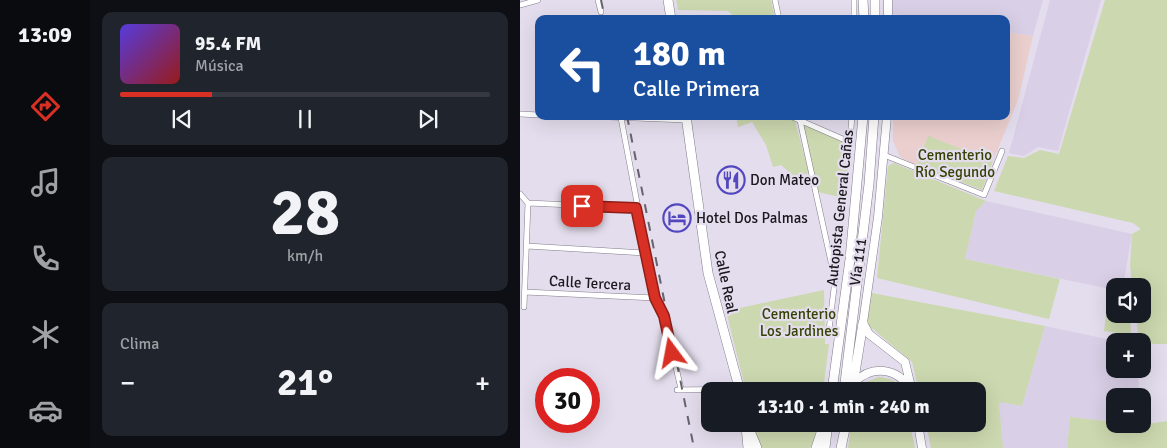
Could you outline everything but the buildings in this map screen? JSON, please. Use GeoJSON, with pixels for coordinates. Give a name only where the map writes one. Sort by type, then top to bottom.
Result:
{"type":"FeatureCollection","features":[{"type":"Feature","properties":{"kind":"main road"},"geometry":{"type":"LineString","coordinates":[[668,0],[670,15]]}},
{"type":"Feature","properties":{"kind":"main road"},"geometry":{"type":"LineString","coordinates":[[863,0],[864,15]]}},
{"type":"Feature","properties":{"kind":"main road"},"geometry":{"type":"LineString","coordinates":[[875,0],[875,15]]}},
{"type":"Feature","properties":{"kind":"main road"},"geometry":{"type":"LineString","coordinates":[[888,2],[888,15]]}},
{"type":"Feature","properties":{"kind":"main road","name":"Calle Real"},"geometry":{"type":"LineString","coordinates":[[686,120],[708,273],[738,382]]}},
{"type":"Feature","properties":{"kind":"main road","name":"Autopista General Cañas"},"geometry":{"type":"LineString","coordinates":[[832,382],[850,258],[863,120]]}},
{"type":"Feature","properties":{"kind":"main road"},"geometry":{"type":"LineString","coordinates":[[845,382],[868,194],[874,120]]}},
{"type":"Feature","properties":{"kind":"main road","name":"Vía 111"},"geometry":{"type":"LineString","coordinates":[[863,323],[887,120]]}},
{"type":"Feature","properties":{"kind":"main road"},"geometry":{"type":"LineString","coordinates":[[854,382],[863,323]]}},
{"type":"Feature","properties":{"kind":"main road"},"geometry":{"type":"LineString","coordinates":[[863,323],[869,334],[905,362],[910,382]]}},
{"type":"Feature","properties":{"kind":"main road"},"geometry":{"type":"LineString","coordinates":[[857,382],[864,374],[883,370],[901,377],[905,382]]}},
{"type":"Feature","properties":{"kind":"main road"},"geometry":{"type":"LineString","coordinates":[[747,432],[748,448]]}},
{"type":"Feature","properties":{"kind":"main road"},"geometry":{"type":"LineString","coordinates":[[750,432],[757,448]]}},
{"type":"Feature","properties":{"kind":"main road"},"geometry":{"type":"LineString","coordinates":[[816,448],[821,432]]}},
{"type":"Feature","properties":{"kind":"main road"},"geometry":{"type":"LineString","coordinates":[[825,448],[827,432]]}},
{"type":"Feature","properties":{"kind":"main road"},"geometry":{"type":"LineString","coordinates":[[837,448],[839,432]]}},
{"type":"Feature","properties":{"kind":"main road"},"geometry":{"type":"LineString","coordinates":[[841,448],[844,432]]}},
{"type":"Feature","properties":{"kind":"main road"},"geometry":{"type":"LineString","coordinates":[[919,432],[922,448]]}},
{"type":"Feature","properties":{"kind":"street"},"geometry":{"type":"LineString","coordinates":[[521,0],[520,4],[538,0]]}},
{"type":"Feature","properties":{"kind":"street"},"geometry":{"type":"LineString","coordinates":[[598,0],[601,12]]}},
{"type":"Feature","properties":{"kind":"street"},"geometry":{"type":"LineString","coordinates":[[775,0],[778,15]]}},
{"type":"Feature","properties":{"kind":"street"},"geometry":{"type":"LineString","coordinates":[[854,0],[854,15]]}},
{"type":"Feature","properties":{"kind":"street"},"geometry":{"type":"LineString","coordinates":[[520,114],[535,115]]}},
{"type":"Feature","properties":{"kind":"street"},"geometry":{"type":"LineString","coordinates":[[621,120],[645,253],[655,298],[664,316],[679,390],[701,390]]}},
{"type":"Feature","properties":{"kind":"street"},"geometry":{"type":"LineString","coordinates":[[799,120],[835,280],[829,330]]}},
{"type":"Feature","properties":{"kind":"street"},"geometry":{"type":"LineString","coordinates":[[803,120],[845,140],[850,140],[852,120]]}},
{"type":"Feature","properties":{"kind":"street"},"geometry":{"type":"LineString","coordinates":[[884,156],[984,195],[1002,151]]}},
{"type":"Feature","properties":{"kind":"street"},"geometry":{"type":"LineString","coordinates":[[520,194],[528,203],[524,307]]}},
{"type":"Feature","properties":{"kind":"street"},"geometry":{"type":"LineString","coordinates":[[528,203],[636,208]]}},
{"type":"Feature","properties":{"kind":"street"},"geometry":{"type":"LineString","coordinates":[[526,246],[645,253]]}},
{"type":"Feature","properties":{"kind":"street","name":"Calle Tercera"},"geometry":{"type":"LineString","coordinates":[[525,292],[655,298]]}},
{"type":"Feature","properties":{"kind":"shaded area"},"geometry":{"type":"Polygon","coordinates":[[[892,0],[1043,0],[1033,36],[1010,33],[1010,15],[893,14],[892,0]]]}},
{"type":"Feature","properties":{"kind":"shaded area"},"geometry":{"type":"Polygon","coordinates":[[[1050,0],[1101,0],[1058,151],[1038,147],[1024,156],[1009,153],[1050,0]]]}},
{"type":"Feature","properties":{"kind":"shaded area"},"geometry":{"type":"Polygon","coordinates":[[[1010,33],[1033,36],[1018,100],[1010,120],[1010,33]]]}},
{"type":"Feature","properties":{"kind":"shaded area"},"geometry":{"type":"Polygon","coordinates":[[[893,120],[1010,120],[993,161],[928,137],[917,165],[900,157],[893,141],[893,120]]]}},
{"type":"Feature","properties":{"kind":"shaded area"},"geometry":{"type":"Polygon","coordinates":[[[986,201],[1132,234],[1124,278],[1106,278],[1106,288],[965,259],[976,211],[986,201]]]}},
{"type":"Feature","properties":{"kind":"shaded area"},"geometry":{"type":"Polygon","coordinates":[[[1045,326],[1106,339],[1106,378],[1138,378],[1139,388],[1106,388],[1106,421],[1070,417],[1067,448],[1003,448],[999,402],[1022,406],[1045,326]]]}},
{"type":"Feature","properties":{"kind":"green space"},"geometry":{"type":"Polygon","coordinates":[[[676,0],[771,0],[774,15],[732,15],[728,11],[678,10],[676,0]]]}},
{"type":"Feature","properties":{"kind":"green space"},"geometry":{"type":"Polygon","coordinates":[[[1105,0],[1167,0],[1167,344],[1153,344],[1151,343],[1151,333],[1138,333],[1137,323],[1151,323],[1151,278],[1131,278],[1132,234],[1141,229],[1133,223],[994,191],[1008,156],[1024,158],[1040,150],[1059,154],[1105,0]]]}},
{"type":"Feature","properties":{"kind":"green space"},"geometry":{"type":"Polygon","coordinates":[[[737,120],[795,121],[809,173],[795,177],[781,165],[773,167],[766,145],[752,122],[738,127],[737,120]]]}},
{"type":"Feature","properties":{"kind":"green space"},"geometry":{"type":"Polygon","coordinates":[[[804,123],[851,144],[844,198],[818,192],[802,125],[804,123]]]}},
{"type":"Feature","properties":{"kind":"green space","name":"Cementerio Río Segundo"},"geometry":{"type":"Polygon","coordinates":[[[928,136],[993,161],[982,190],[917,165],[928,136]]]}},
{"type":"Feature","properties":{"kind":"green space"},"geometry":{"type":"Polygon","coordinates":[[[894,163],[986,201],[976,211],[965,259],[1060,279],[1049,319],[877,278],[888,166],[894,163]]]}},
{"type":"Feature","properties":{"kind":"green space","name":"Cementerio Los Jardines"},"geometry":{"type":"Polygon","coordinates":[[[824,290],[825,344],[829,344],[824,382],[744,382],[726,311],[824,290]]]}},
{"type":"Feature","properties":{"kind":"green space"},"geometry":{"type":"Polygon","coordinates":[[[872,293],[1045,326],[1022,406],[999,402],[1003,448],[931,448],[928,432],[986,432],[986,382],[917,382],[912,362],[867,324],[872,293]]]}},
{"type":"Feature","properties":{"kind":"green space"},"geometry":{"type":"Polygon","coordinates":[[[1106,314],[1106,323],[1130,323],[1131,333],[1104,331],[1106,314]]]}},
{"type":"Feature","properties":{"kind":"green space"},"geometry":{"type":"Polygon","coordinates":[[[879,377],[887,378],[894,382],[866,382],[879,377]]]}},
{"type":"Feature","properties":{"kind":"green space"},"geometry":{"type":"Polygon","coordinates":[[[1070,417],[1106,421],[1106,433],[1151,433],[1151,423],[1167,421],[1167,448],[1067,448],[1070,417]]]}},
{"type":"Feature","properties":{"kind":"green space"},"geometry":{"type":"Polygon","coordinates":[[[754,432],[816,432],[810,448],[762,448],[755,438],[754,432]]]}},
{"type":"Feature","properties":{"kind":"green space"},"geometry":{"type":"Polygon","coordinates":[[[850,432],[912,432],[915,448],[848,448],[850,432]]]}},
{"type":"Feature","properties":{"kind":"railway"},"geometry":{"type":"LineString","coordinates":[[601,0],[604,15]]}},
{"type":"Feature","properties":{"kind":"railway"},"geometry":{"type":"LineString","coordinates":[[628,120],[694,448]]}},
{"type":"Feature","properties":{"kind":"place","name":"Don Mateo"},"geometry":{"type":"Point","coordinates":[731,180]}},
{"type":"Feature","properties":{"kind":"place","name":"Hotel Dos Palmas"},"geometry":{"type":"Point","coordinates":[677,218]}},
{"type":"Feature","properties":{"kind":"route"},"geometry":{"type":"LineString","coordinates":[[582,206],[636,208],[655,298],[660,304],[664,316],[672,353]]}}]}
